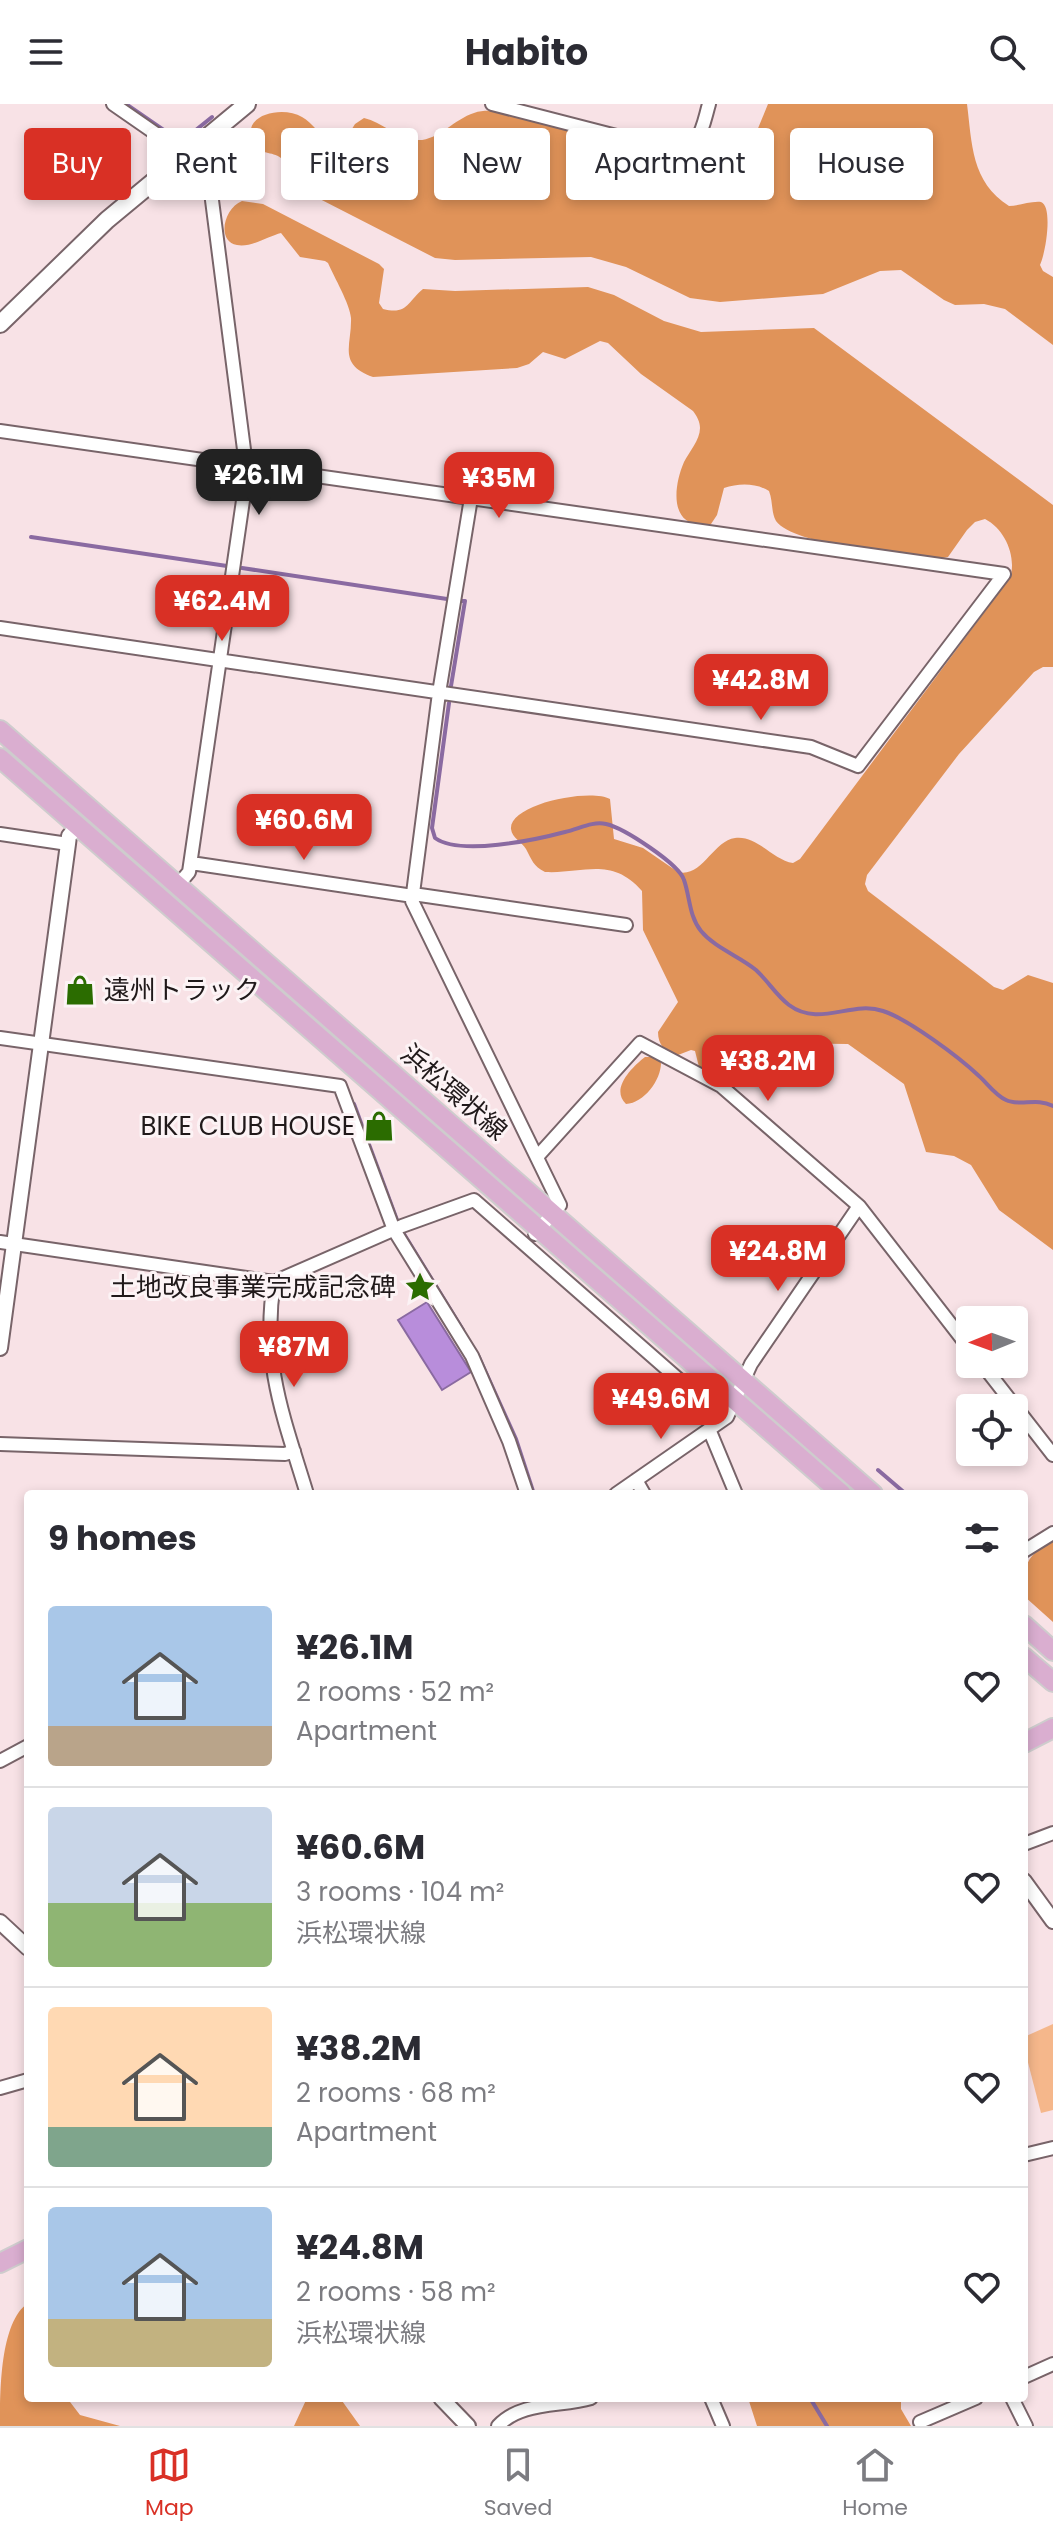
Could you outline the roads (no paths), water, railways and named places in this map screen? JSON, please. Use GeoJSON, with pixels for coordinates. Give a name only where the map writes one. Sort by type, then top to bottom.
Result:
{"type":"FeatureCollection","features":[{"type":"Feature","properties":{"kind":"main road"},"geometry":{"type":"LineString","coordinates":[[218,128],[247,104]]}},
{"type":"Feature","properties":{"kind":"main road"},"geometry":{"type":"LineString","coordinates":[[0,324],[107,220],[147,186]]}},
{"type":"Feature","properties":{"kind":"main road","name":"浜松環状線"},"geometry":{"type":"LineString","coordinates":[[0,730],[868,1490]]}},
{"type":"Feature","properties":{"kind":"main road","name":"浜松環状線"},"geometry":{"type":"LineString","coordinates":[[0,758],[837,1490]]}},
{"type":"Feature","properties":{"kind":"main road"},"geometry":{"type":"LineString","coordinates":[[1028,1629],[1053,1651]]}},
{"type":"Feature","properties":{"kind":"main road"},"geometry":{"type":"LineString","coordinates":[[1028,1660],[1053,1682]]}},
{"type":"Feature","properties":{"kind":"main road"},"geometry":{"type":"LineString","coordinates":[[1028,1741],[1053,1728]]}},
{"type":"Feature","properties":{"kind":"main road"},"geometry":{"type":"LineString","coordinates":[[0,2263],[24,2251]]}},
{"type":"Feature","properties":{"kind":"street"},"geometry":{"type":"LineString","coordinates":[[113,104],[148,128]]}},
{"type":"Feature","properties":{"kind":"street"},"geometry":{"type":"LineString","coordinates":[[492,104],[671,150],[684,150],[694,144],[700,133],[709,104]]}},
{"type":"Feature","properties":{"kind":"street"},"geometry":{"type":"LineString","coordinates":[[178,885],[189,872],[191,863],[246,466],[212,200]]}},
{"type":"Feature","properties":{"kind":"street"},"geometry":{"type":"LineString","coordinates":[[0,431],[1004,574],[858,766],[811,747],[0,628]]}},
{"type":"Feature","properties":{"kind":"street"},"geometry":{"type":"LineString","coordinates":[[471,498],[439,693],[412,901],[560,1205],[526,1245]]}},
{"type":"Feature","properties":{"kind":"street"},"geometry":{"type":"LineString","coordinates":[[0,1348],[7,1243],[41,1044],[69,836],[78,826]]}},
{"type":"Feature","properties":{"kind":"street"},"geometry":{"type":"LineString","coordinates":[[0,834],[68,844]]}},
{"type":"Feature","properties":{"kind":"street"},"geometry":{"type":"LineString","coordinates":[[191,863],[626,925]]}},
{"type":"Feature","properties":{"kind":"street"},"geometry":{"type":"LineString","coordinates":[[0,1038],[340,1086],[394,1230],[472,1356],[509,1441],[526,1490]]}},
{"type":"Feature","properties":{"kind":"street"},"geometry":{"type":"LineString","coordinates":[[537,1157],[640,1043],[721,1086],[859,1206],[956,1331]]}},
{"type":"Feature","properties":{"kind":"street"},"geometry":{"type":"LineString","coordinates":[[7,1243],[274,1282],[394,1230],[474,1200],[722,1420]]}},
{"type":"Feature","properties":{"kind":"street"},"geometry":{"type":"LineString","coordinates":[[622,1490],[727,1417],[751,1364],[859,1206]]}},
{"type":"Feature","properties":{"kind":"street"},"geometry":{"type":"LineString","coordinates":[[274,1282],[270,1353],[278,1400],[306,1490]]}},
{"type":"Feature","properties":{"kind":"street"},"geometry":{"type":"LineString","coordinates":[[993,1378],[1053,1455]]}},
{"type":"Feature","properties":{"kind":"street"},"geometry":{"type":"LineString","coordinates":[[709,1429],[734,1490]]}},
{"type":"Feature","properties":{"kind":"street"},"geometry":{"type":"LineString","coordinates":[[0,1444],[285,1454],[294,1451]]}},
{"type":"Feature","properties":{"kind":"street"},"geometry":{"type":"LineString","coordinates":[[636,1480],[642,1490]]}},
{"type":"Feature","properties":{"kind":"street"},"geometry":{"type":"LineString","coordinates":[[1028,1549],[1053,1533]]}},
{"type":"Feature","properties":{"kind":"street"},"geometry":{"type":"LineString","coordinates":[[0,1761],[24,1748]]}},
{"type":"Feature","properties":{"kind":"street"},"geometry":{"type":"LineString","coordinates":[[1028,1842],[1053,1833]]}},
{"type":"Feature","properties":{"kind":"street"},"geometry":{"type":"LineString","coordinates":[[1028,1887],[1053,1921]]}},
{"type":"Feature","properties":{"kind":"street"},"geometry":{"type":"LineString","coordinates":[[0,1922],[24,1944]]}},
{"type":"Feature","properties":{"kind":"street"},"geometry":{"type":"LineString","coordinates":[[0,2088],[24,2081]]}},
{"type":"Feature","properties":{"kind":"street"},"geometry":{"type":"LineString","coordinates":[[1028,2154],[1053,2148]]}},
{"type":"Feature","properties":{"kind":"street"},"geometry":{"type":"LineString","coordinates":[[1028,2375],[1053,2364]]}},
{"type":"Feature","properties":{"kind":"street"},"geometry":{"type":"LineString","coordinates":[[445,2402],[468,2426]]}},
{"type":"Feature","properties":{"kind":"street"},"geometry":{"type":"LineString","coordinates":[[498,2426],[507,2417],[520,2412],[571,2402]]}},
{"type":"Feature","properties":{"kind":"street"},"geometry":{"type":"LineString","coordinates":[[713,2402],[723,2426]]}},
{"type":"Feature","properties":{"kind":"street"},"geometry":{"type":"LineString","coordinates":[[920,2422],[967,2402]]}},
{"type":"Feature","properties":{"kind":"street"},"geometry":{"type":"LineString","coordinates":[[1014,2402],[1026,2426]]}},
{"type":"Feature","properties":{"kind":"waterway"},"geometry":{"type":"LineString","coordinates":[[126,104],[181,142],[212,117]]}},
{"type":"Feature","properties":{"kind":"waterway"},"geometry":{"type":"LineString","coordinates":[[31,537],[227,566]]}},
{"type":"Feature","properties":{"kind":"waterway"},"geometry":{"type":"LineString","coordinates":[[242,568],[447,599]]}},
{"type":"Feature","properties":{"kind":"waterway"},"geometry":{"type":"LineString","coordinates":[[451,686],[465,601],[462,601]]}},
{"type":"Feature","properties":{"kind":"waterway"},"geometry":{"type":"LineString","coordinates":[[449,703],[432,828],[435,838],[462,846],[498,845],[596,824],[614,827],[650,848],[680,873],[701,931],[756,970],[789,1005],[812,1014],[859,1009],[883,1011],[906,1022],[946,1049],[1002,1098],[1017,1103],[1040,1102],[1053,1106]]}},
{"type":"Feature","properties":{"kind":"waterway"},"geometry":{"type":"LineString","coordinates":[[354,1104],[397,1220]]}},
{"type":"Feature","properties":{"kind":"waterway"},"geometry":{"type":"LineString","coordinates":[[404,1234],[463,1330]]}},
{"type":"Feature","properties":{"kind":"waterway"},"geometry":{"type":"LineString","coordinates":[[478,1355],[516,1439],[533,1490]]}},
{"type":"Feature","properties":{"kind":"waterway"},"geometry":{"type":"LineString","coordinates":[[878,1470],[901,1490]]}},
{"type":"Feature","properties":{"kind":"waterway"},"geometry":{"type":"LineString","coordinates":[[812,2402],[827,2426]]}},
{"type":"Feature","properties":{"kind":"place","name":"遠州トラック"},"geometry":{"type":"Point","coordinates":[80,990]}},
{"type":"Feature","properties":{"kind":"place","name":"BIKE CLUB HOUSE"},"geometry":{"type":"Point","coordinates":[379,1126]}},
{"type":"Feature","properties":{"kind":"place","name":"土地改良事業完成記念碑"},"geometry":{"type":"Point","coordinates":[420,1287]}}]}
